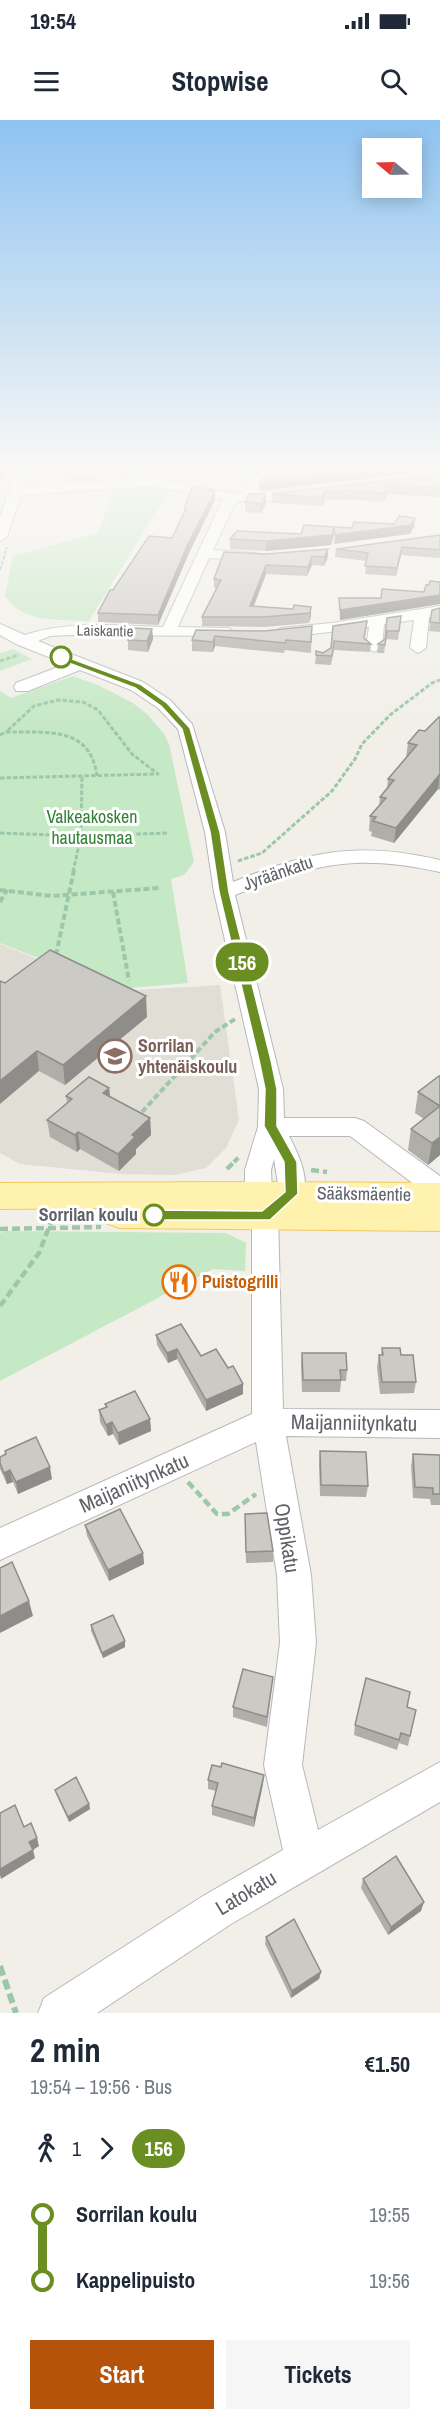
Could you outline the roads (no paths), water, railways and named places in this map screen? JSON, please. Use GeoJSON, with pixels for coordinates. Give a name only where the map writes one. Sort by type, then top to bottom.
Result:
{"type":"FeatureCollection","features":[{"type":"Feature","properties":{"kind":"main road","name":"Sääksmäentie"},"geometry":{"type":"LineString","coordinates":[[0,1215],[53,1215],[261,1205],[292,1194],[440,1196]]}},
{"type":"Feature","properties":{"kind":"main road","name":"Sääksmäentie"},"geometry":{"type":"LineString","coordinates":[[0,1196],[261,1205],[440,1218]]}},
{"type":"Feature","properties":{"kind":"street"},"geometry":{"type":"LineString","coordinates":[[168,632],[204,556]]}},
{"type":"Feature","properties":{"kind":"street"},"geometry":{"type":"LineString","coordinates":[[253,556],[266,557]]}},
{"type":"Feature","properties":{"kind":"street"},"geometry":{"type":"LineString","coordinates":[[264,634],[322,629],[440,612]]}},
{"type":"Feature","properties":{"kind":"street"},"geometry":{"type":"LineString","coordinates":[[418,648],[423,614]]}},
{"type":"Feature","properties":{"kind":"street"},"geometry":{"type":"LineString","coordinates":[[374,647],[377,620]]}},
{"type":"Feature","properties":{"kind":"street"},"geometry":{"type":"LineString","coordinates":[[0,629],[25,646],[81,664],[137,686],[164,704],[186,728],[198,765],[221,864],[224,892],[271,1089],[271,1126],[291,1162],[292,1194]]}},
{"type":"Feature","properties":{"kind":"street"},"geometry":{"type":"LineString","coordinates":[[321,647],[322,629]]}},
{"type":"Feature","properties":{"kind":"street","name":"Laiskantie"},"geometry":{"type":"LineString","coordinates":[[25,646],[48,632],[72,630],[240,634]]}},
{"type":"Feature","properties":{"kind":"street"},"geometry":{"type":"LineString","coordinates":[[22,687],[81,664]]}},
{"type":"Feature","properties":{"kind":"street","name":"Jyräänkatu"},"geometry":{"type":"LineString","coordinates":[[224,892],[301,863],[335,856],[368,854],[415,859],[440,866]]}},
{"type":"Feature","properties":{"kind":"street"},"geometry":{"type":"LineString","coordinates":[[271,1126],[355,1127],[440,1190]]}},
{"type":"Feature","properties":{"kind":"street","name":"Oppikatu"},"geometry":{"type":"LineString","coordinates":[[271,1126],[258,1170],[268,1422],[294,1575],[298,1643],[283,1766],[305,1858]]}},
{"type":"Feature","properties":{"kind":"street","name":"Maijanniitynkatu"},"geometry":{"type":"LineString","coordinates":[[268,1422],[440,1424]]}},
{"type":"Feature","properties":{"kind":"street","name":"Maijaniitynkatu"},"geometry":{"type":"LineString","coordinates":[[0,1544],[268,1422]]}},
{"type":"Feature","properties":{"kind":"street","name":"Latokatu"},"geometry":{"type":"LineString","coordinates":[[58,2013],[217,1910],[440,1782]]}},
{"type":"Feature","properties":{"kind":"place","name":"Sorrilan yhtenäiskoulu"},"geometry":{"type":"Point","coordinates":[115,1056]}},
{"type":"Feature","properties":{"kind":"place","name":"Sorrilan koulu"},"geometry":{"type":"Point","coordinates":[154,1215]}},
{"type":"Feature","properties":{"kind":"place","name":"Puistogrilli"},"geometry":{"type":"Point","coordinates":[179,1282]}},
{"type":"Feature","properties":{"kind":"park label","name":"Valkeakosken hautausmaa"},"geometry":{"type":"Point","coordinates":[92,827]}}]}
